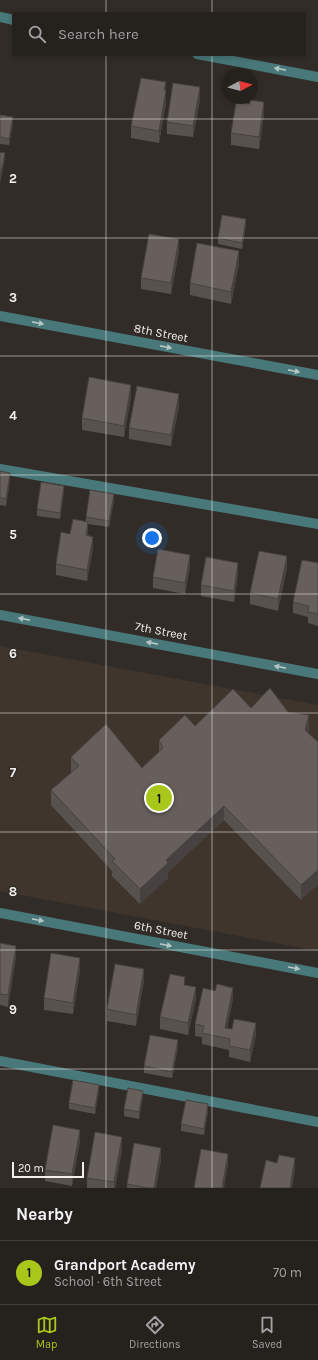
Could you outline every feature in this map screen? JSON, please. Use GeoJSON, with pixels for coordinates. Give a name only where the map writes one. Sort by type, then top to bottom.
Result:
{"type":"FeatureCollection","features":[{"type":"Feature","properties":{"kind":"street"},"geometry":{"type":"LineString","coordinates":[[0,17],[12,20]]}},
{"type":"Feature","properties":{"kind":"street"},"geometry":{"type":"LineString","coordinates":[[208,56],[318,77]]}},
{"type":"Feature","properties":{"kind":"street","name":"8th Street"},"geometry":{"type":"LineString","coordinates":[[0,316],[318,375]]}},
{"type":"Feature","properties":{"kind":"street"},"geometry":{"type":"LineString","coordinates":[[0,469],[318,524]]}},
{"type":"Feature","properties":{"kind":"street","name":"7th Street"},"geometry":{"type":"LineString","coordinates":[[0,615],[318,674]]}},
{"type":"Feature","properties":{"kind":"street","name":"6th Street"},"geometry":{"type":"LineString","coordinates":[[0,913],[318,973]]}},
{"type":"Feature","properties":{"kind":"street"},"geometry":{"type":"LineString","coordinates":[[0,1061],[318,1122]]}},
{"type":"Feature","properties":{"kind":"shaded area"},"geometry":{"type":"Polygon","coordinates":[[[0,646],[318,705],[318,951],[0,891],[0,646]]]}},
{"type":"Feature","properties":{"kind":"building"},"geometry":{"type":"Polygon","coordinates":[[[141,78],[166,82],[159,131],[131,126],[141,78]]]}},
{"type":"Feature","properties":{"kind":"building"},"geometry":{"type":"Polygon","coordinates":[[[173,83],[200,87],[193,126],[167,122],[173,83]]]}},
{"type":"Feature","properties":{"kind":"building"},"geometry":{"type":"Polygon","coordinates":[[[258,101],[264,102],[259,137],[231,133],[236,104],[258,104],[258,101]]]}},
{"type":"Feature","properties":{"kind":"building"},"geometry":{"type":"Polygon","coordinates":[[[0,115],[13,117],[9,139],[0,137],[0,115]]]}},
{"type":"Feature","properties":{"kind":"building"},"geometry":{"type":"Polygon","coordinates":[[[0,152],[5,153],[0,177],[0,152]]]}},
{"type":"Feature","properties":{"kind":"building"},"geometry":{"type":"Polygon","coordinates":[[[222,215],[246,219],[242,243],[218,238],[222,215]]]}},
{"type":"Feature","properties":{"kind":"building"},"geometry":{"type":"Polygon","coordinates":[[[149,234],[179,239],[171,283],[141,278],[149,234]]]}},
{"type":"Feature","properties":{"kind":"building"},"geometry":{"type":"Polygon","coordinates":[[[197,243],[239,251],[231,292],[190,283],[197,243]]]}},
{"type":"Feature","properties":{"kind":"building"},"geometry":{"type":"Polygon","coordinates":[[[89,377],[131,385],[124,426],[82,418],[89,377]]]}},
{"type":"Feature","properties":{"kind":"building"},"geometry":{"type":"Polygon","coordinates":[[[137,386],[179,394],[171,435],[129,428],[137,386]]]}},
{"type":"Feature","properties":{"kind":"building"},"geometry":{"type":"Polygon","coordinates":[[[0,471],[10,473],[6,499],[0,498],[0,471]]]}},
{"type":"Feature","properties":{"kind":"building"},"geometry":{"type":"Polygon","coordinates":[[[41,482],[64,486],[60,513],[37,509],[41,482]]]}},
{"type":"Feature","properties":{"kind":"building"},"geometry":{"type":"Polygon","coordinates":[[[90,490],[114,494],[109,521],[86,517],[90,490]]]}},
{"type":"Feature","properties":{"kind":"building"},"geometry":{"type":"Polygon","coordinates":[[[73,519],[88,522],[86,535],[93,537],[87,570],[56,564],[61,532],[70,534],[73,519]]]}},
{"type":"Feature","properties":{"kind":"building"},"geometry":{"type":"Polygon","coordinates":[[[158,549],[190,555],[185,583],[153,577],[158,549]]]}},
{"type":"Feature","properties":{"kind":"building"},"geometry":{"type":"Polygon","coordinates":[[[259,551],[287,556],[278,599],[250,593],[259,551]]]}},
{"type":"Feature","properties":{"kind":"building"},"geometry":{"type":"Polygon","coordinates":[[[206,557],[238,563],[234,591],[201,585],[206,557]]]}},
{"type":"Feature","properties":{"kind":"building"},"geometry":{"type":"Polygon","coordinates":[[[302,560],[318,563],[318,614],[308,612],[309,606],[293,602],[302,560]]]}},
{"type":"Feature","properties":{"kind":"building"},"geometry":{"type":"Polygon","coordinates":[[[270,688],[288,712],[309,715],[305,730],[318,742],[318,870],[301,885],[224,806],[166,860],[168,863],[140,889],[112,861],[115,859],[51,790],[79,766],[71,757],[106,724],[142,768],[163,748],[159,740],[185,715],[195,726],[233,689],[251,708],[270,688]]]}},
{"type":"Feature","properties":{"kind":"building"},"geometry":{"type":"Polygon","coordinates":[[[0,943],[16,946],[8,995],[0,994],[0,943]]]}},
{"type":"Feature","properties":{"kind":"building"},"geometry":{"type":"Polygon","coordinates":[[[51,953],[80,958],[73,1003],[44,998],[51,953]]]}},
{"type":"Feature","properties":{"kind":"building"},"geometry":{"type":"Polygon","coordinates":[[[115,964],[144,969],[136,1015],[107,1009],[115,964]]]}},
{"type":"Feature","properties":{"kind":"building"},"geometry":{"type":"Polygon","coordinates":[[[170,974],[185,977],[184,985],[196,987],[188,1023],[160,1017],[170,974]]]}},
{"type":"Feature","properties":{"kind":"building"},"geometry":{"type":"Polygon","coordinates":[[[217,984],[233,988],[225,1028],[232,1029],[234,1019],[256,1023],[250,1050],[229,1046],[230,1039],[202,1033],[204,1026],[195,1024],[203,988],[215,991],[217,984]]]}},
{"type":"Feature","properties":{"kind":"building"},"geometry":{"type":"Polygon","coordinates":[[[150,1035],[178,1040],[172,1072],[144,1066],[150,1035]]]}},
{"type":"Feature","properties":{"kind":"building"},"geometry":{"type":"Polygon","coordinates":[[[73,1080],[99,1085],[95,1108],[69,1103],[73,1080]]]}},
{"type":"Feature","properties":{"kind":"building"},"geometry":{"type":"Polygon","coordinates":[[[128,1088],[143,1091],[139,1112],[124,1109],[128,1088]]]}},
{"type":"Feature","properties":{"kind":"building"},"geometry":{"type":"Polygon","coordinates":[[[186,1100],[208,1104],[204,1129],[181,1124],[186,1100]]]}},
{"type":"Feature","properties":{"kind":"building"},"geometry":{"type":"Polygon","coordinates":[[[53,1125],[80,1130],[72,1174],[45,1170],[53,1125]]]}},
{"type":"Feature","properties":{"kind":"building"},"geometry":{"type":"Polygon","coordinates":[[[95,1132],[122,1137],[114,1182],[87,1178],[95,1132]]]}},
{"type":"Feature","properties":{"kind":"building"},"geometry":{"type":"Polygon","coordinates":[[[134,1143],[161,1148],[154,1188],[127,1184],[134,1143]]]}},
{"type":"Feature","properties":{"kind":"building"},"geometry":{"type":"Polygon","coordinates":[[[201,1149],[228,1154],[222,1188],[194,1188],[201,1149]]]}},
{"type":"Feature","properties":{"kind":"building"},"geometry":{"type":"Polygon","coordinates":[[[279,1155],[295,1158],[290,1188],[260,1188],[266,1160],[277,1163],[279,1155]]]}},
{"type":"Feature","properties":{"kind":"place","name":"Grandport Academy"},"geometry":{"type":"Point","coordinates":[159,798]}}]}
